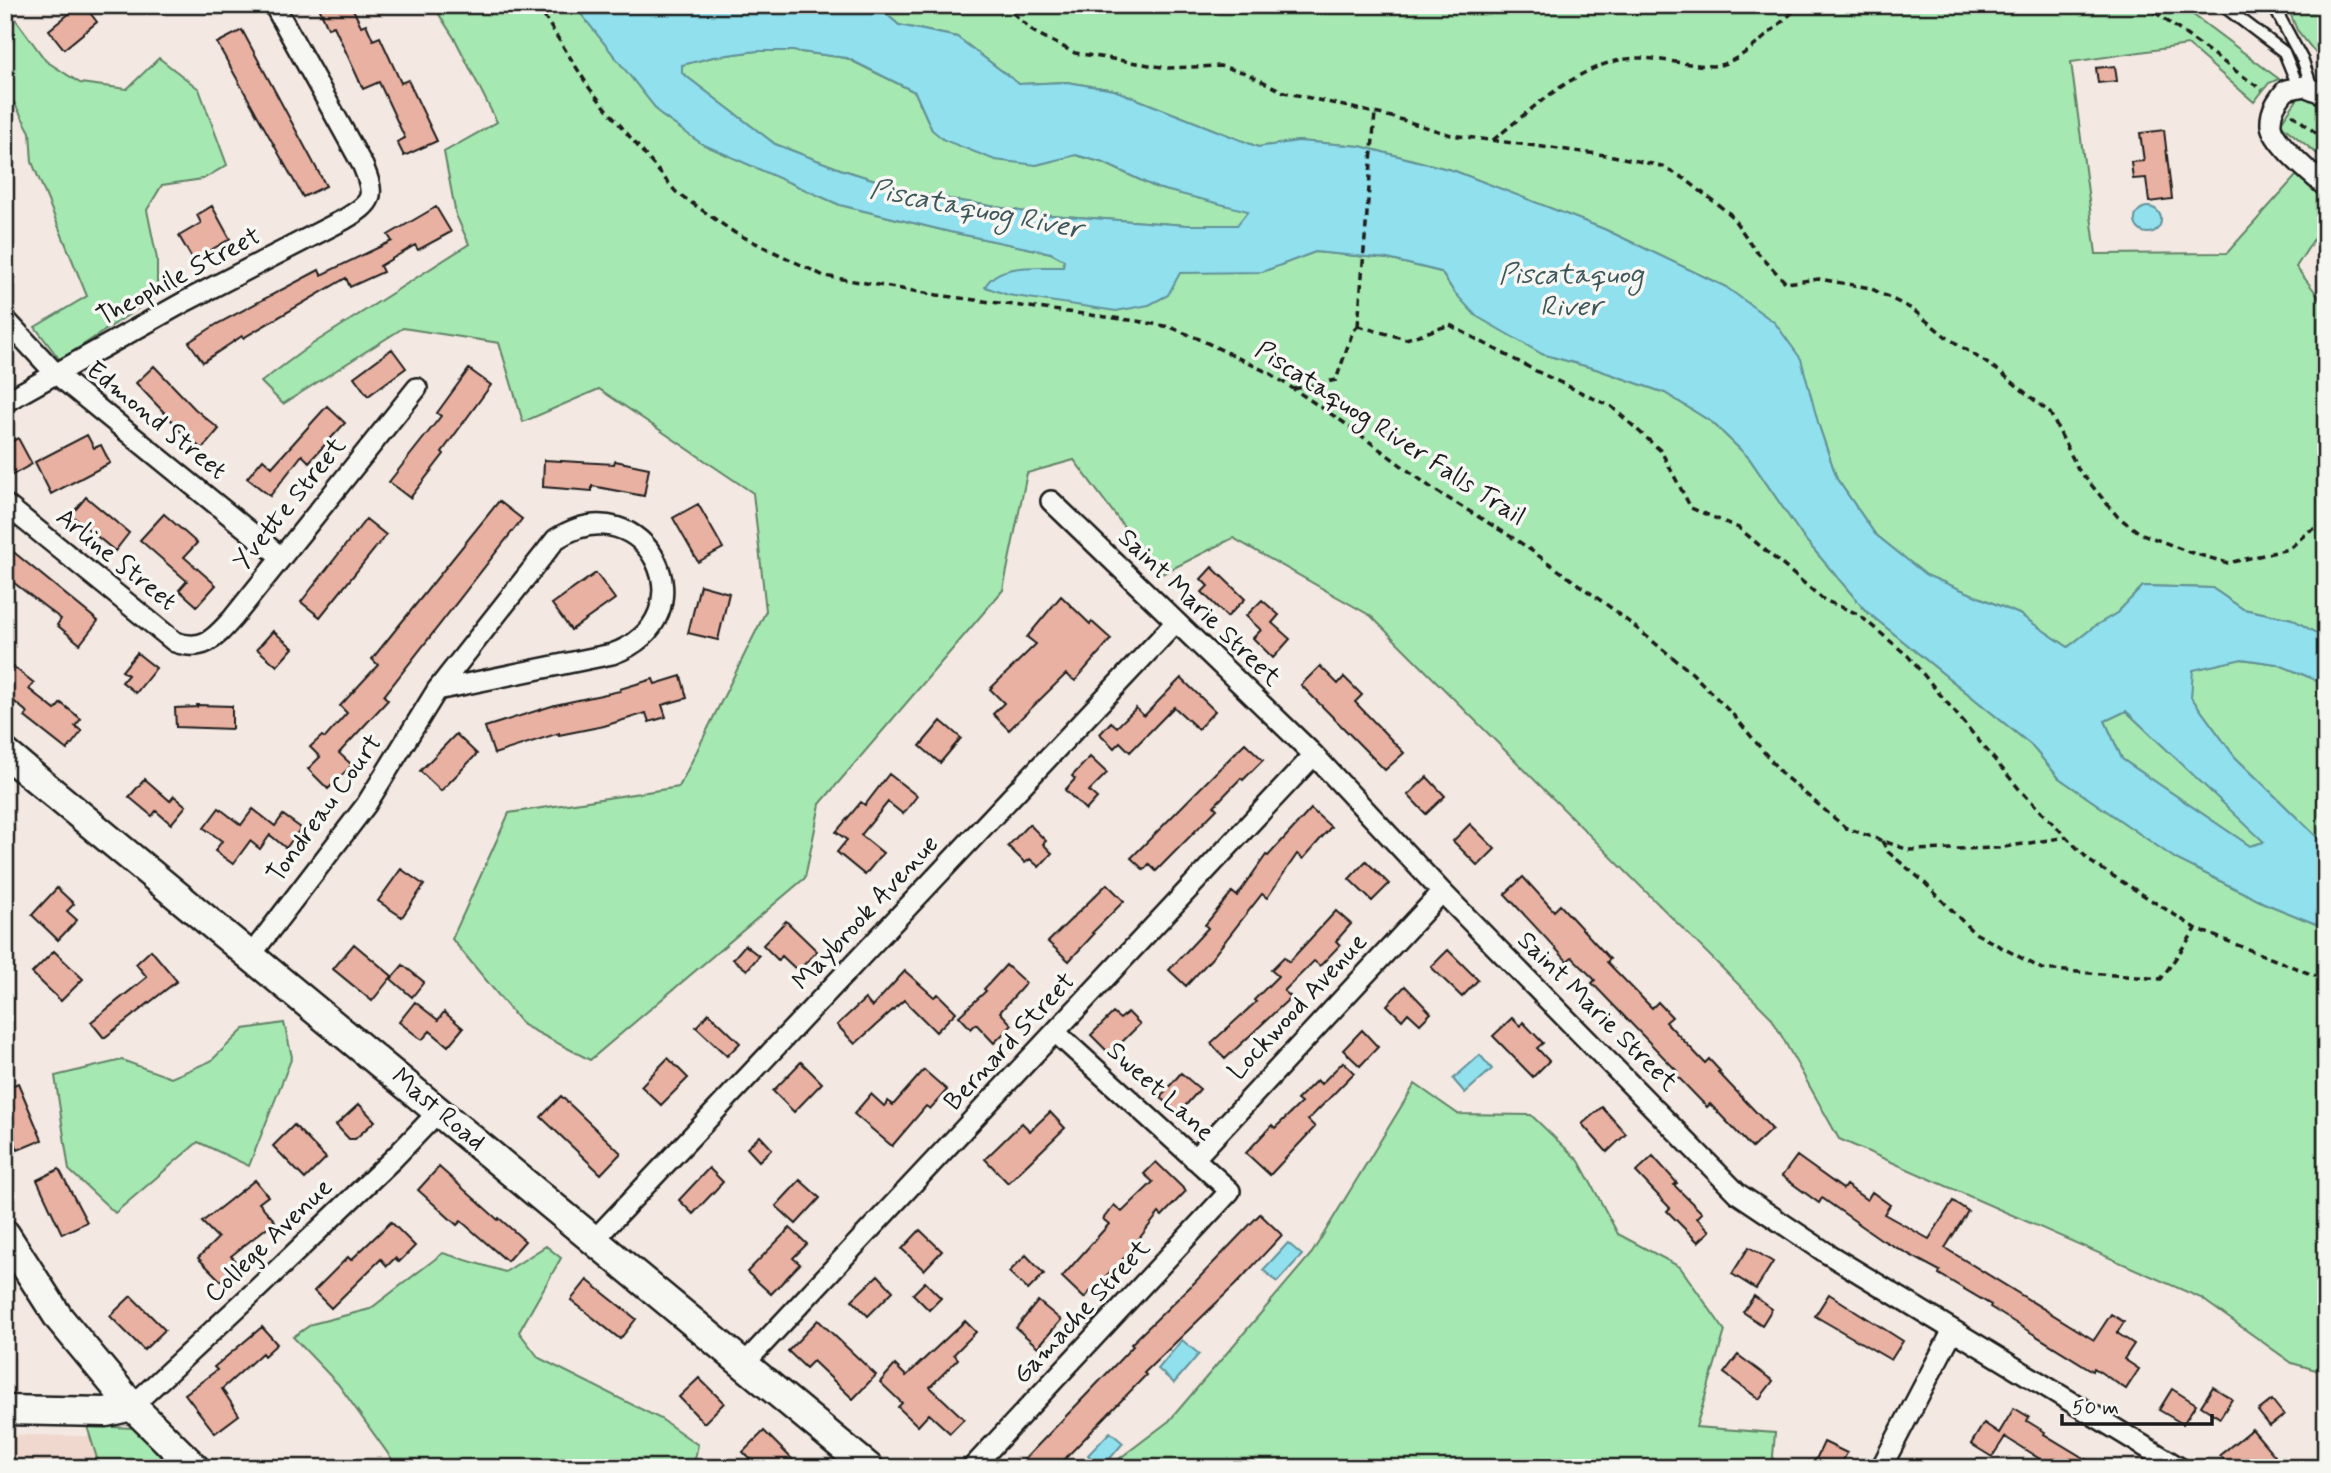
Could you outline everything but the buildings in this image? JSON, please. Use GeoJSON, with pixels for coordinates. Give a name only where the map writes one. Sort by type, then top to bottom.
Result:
{"type":"FeatureCollection","features":[{"type":"Feature","properties":{"kind":"main road","name":"Mast Road"},"geometry":{"type":"LineString","coordinates":[[5,753],[869,1468]]}},
{"type":"Feature","properties":{"kind":"main road"},"geometry":{"type":"LineString","coordinates":[[5,1234],[59,1318],[132,1406],[194,1468]]}},
{"type":"Feature","properties":{"kind":"main road"},"geometry":{"type":"LineString","coordinates":[[5,1410],[106,1412],[132,1406]]}},
{"type":"Feature","properties":{"kind":"street","name":"Theophile Street"},"geometry":{"type":"LineString","coordinates":[[5,402],[186,301],[345,219],[364,208],[369,201],[371,186],[363,166],[274,5]]}},
{"type":"Feature","properties":{"kind":"street"},"geometry":{"type":"LineString","coordinates":[[2312,90],[2286,90],[2276,101],[2271,126],[2281,143],[2326,187]]}},
{"type":"Feature","properties":{"kind":"street","name":"Edmond Street"},"geometry":{"type":"LineString","coordinates":[[5,319],[56,374],[281,557]]}},
{"type":"Feature","properties":{"kind":"street","name":"Yvette Street"},"geometry":{"type":"LineString","coordinates":[[198,645],[209,642],[226,627],[417,388]]}},
{"type":"Feature","properties":{"kind":"street","name":"Saint Marie Street"},"geometry":{"type":"LineString","coordinates":[[1051,500],[1314,755],[1442,892],[1737,1193],[1828,1254],[2180,1468]]}},
{"type":"Feature","properties":{"kind":"street","name":"Arline Street"},"geometry":{"type":"LineString","coordinates":[[5,504],[176,642],[187,646],[198,645]]}},
{"type":"Feature","properties":{"kind":"street","name":"Tondreau Court"},"geometry":{"type":"LineString","coordinates":[[251,955],[366,805],[437,690],[546,548],[567,531],[594,524],[624,529],[648,547],[656,559],[664,588],[660,610],[650,630],[627,649],[437,690]]}},
{"type":"Feature","properties":{"kind":"street","name":"Maybrook Avenue"},"geometry":{"type":"LineString","coordinates":[[594,1240],[1177,622]]}},
{"type":"Feature","properties":{"kind":"street","name":"Bernard Street"},"geometry":{"type":"LineString","coordinates":[[744,1364],[1314,755]]}},
{"type":"Feature","properties":{"kind":"street","name":"Lockwood Avenue"},"geometry":{"type":"LineString","coordinates":[[1194,1158],[1442,892]]}},
{"type":"Feature","properties":{"kind":"street","name":"Sweet Lane"},"geometry":{"type":"LineString","coordinates":[[1055,1032],[1230,1191]]}},
{"type":"Feature","properties":{"kind":"street","name":"College Avenue"},"geometry":{"type":"LineString","coordinates":[[132,1406],[393,1159],[439,1111]]}},
{"type":"Feature","properties":{"kind":"street","name":"Gamache Street"},"geometry":{"type":"LineString","coordinates":[[972,1468],[1230,1191]]}},
{"type":"Feature","properties":{"kind":"street"},"geometry":{"type":"LineString","coordinates":[[1881,1468],[1953,1330]]}},
{"type":"Feature","properties":{"kind":"lane"},"geometry":{"type":"LineString","coordinates":[[2222,5],[2284,52],[2312,90]]}},
{"type":"Feature","properties":{"kind":"lane"},"geometry":{"type":"LineString","coordinates":[[2273,5],[2303,61],[2312,90]]}},
{"type":"Feature","properties":{"kind":"path","name":"Piscataquog River Falls Trail"},"geometry":{"type":"LineString","coordinates":[[537,5],[590,89],[677,192],[735,233],[824,276],[937,296],[1170,327],[1271,374],[1343,422],[1433,489],[1518,541],[1614,610],[1692,673],[1736,718],[1782,774],[1846,828],[1909,850],[1998,848],[2067,837]]}},
{"type":"Feature","properties":{"kind":"path"},"geometry":{"type":"LineString","coordinates":[[1004,5],[1034,32],[1075,52],[1168,68],[1220,66],[1245,73],[1284,92],[1375,113],[1451,135],[1613,156],[1662,166],[1685,179],[1730,214],[1756,250],[1786,283],[1819,279],[1870,288],[1912,309],[1945,336],[1999,371],[2050,412],[2078,469],[2118,517],[2140,533],[2189,552],[2228,563],[2289,549],[2309,531],[2326,524]]}},
{"type":"Feature","properties":{"kind":"path"},"geometry":{"type":"LineString","coordinates":[[1492,141],[1563,87],[1602,65],[1638,58],[1717,66],[1733,60],[1802,5]]}},
{"type":"Feature","properties":{"kind":"path"},"geometry":{"type":"LineString","coordinates":[[2145,5],[2326,141]]}},
{"type":"Feature","properties":{"kind":"path"},"geometry":{"type":"LineString","coordinates":[[1294,389],[1336,380],[1353,331],[1358,326],[1375,113]]}},
{"type":"Feature","properties":{"kind":"path"},"geometry":{"type":"LineString","coordinates":[[1358,326],[1406,339],[1450,325],[1536,371],[1612,407],[1661,451],[1691,509],[1739,528],[1824,600],[1858,614],[1908,656],[2020,790],[2091,862],[2197,929],[2326,980]]}},
{"type":"Feature","properties":{"kind":"path"},"geometry":{"type":"LineString","coordinates":[[1880,840],[1888,852],[1923,881],[1973,932],[2042,969],[2161,979],[2197,929]]}},
{"type":"Feature","properties":{"kind":"shaded area"},"geometry":{"type":"Polygon","coordinates":[[[5,1436],[137,1437],[162,1468],[5,1468],[5,1436]]]}},
{"type":"Feature","properties":{"kind":"green space"},"geometry":{"type":"Polygon","coordinates":[[[5,5],[46,61],[80,83],[127,89],[159,58],[199,89],[227,165],[203,179],[162,185],[147,210],[157,259],[157,296],[60,360],[35,327],[87,296],[32,162],[30,132],[5,86],[5,5]]]}},
{"type":"Feature","properties":{"kind":"green space"},"geometry":{"type":"Polygon","coordinates":[[[433,5],[574,5],[661,115],[702,144],[840,205],[1051,253],[1064,260],[1063,267],[1012,270],[1262,272],[1315,252],[1388,259],[1441,272],[1454,292],[1542,354],[1665,393],[1713,423],[1749,458],[1803,537],[1866,611],[2030,744],[2059,778],[2176,859],[2264,903],[2326,928],[2326,1373],[2292,1363],[2201,1298],[1839,1139],[1771,1017],[1371,616],[1233,538],[1160,575],[1074,460],[1027,473],[1003,590],[820,804],[805,878],[590,1060],[523,1025],[452,939],[509,813],[679,787],[766,611],[753,493],[599,389],[523,422],[499,343],[403,328],[283,404],[261,382],[311,345],[469,244],[456,215],[444,152],[497,122],[456,41],[433,5]]]}},
{"type":"Feature","properties":{"kind":"green space"},"geometry":{"type":"Polygon","coordinates":[[[876,5],[2180,5],[2279,79],[2269,83],[2254,102],[2188,45],[2071,62],[2096,254],[2227,253],[2304,167],[2326,184],[2326,220],[2296,267],[2326,306],[2326,639],[2292,619],[2243,609],[2212,588],[2143,586],[2117,613],[2068,647],[2019,614],[1926,575],[1875,534],[1837,479],[1819,426],[1726,287],[1604,229],[1455,171],[1360,146],[1298,141],[1258,147],[1114,90],[1067,82],[1019,84],[957,37],[899,25],[876,5]]]}},
{"type":"Feature","properties":{"kind":"green space"},"geometry":{"type":"Polygon","coordinates":[[[2287,5],[2326,5],[2326,66],[2297,30],[2287,5]]]}},
{"type":"Feature","properties":{"kind":"green space"},"geometry":{"type":"Polygon","coordinates":[[[757,51],[793,51],[846,58],[915,92],[932,130],[1036,165],[1076,155],[1104,163],[1157,188],[1249,210],[1238,225],[1186,225],[1037,214],[920,194],[840,169],[775,144],[682,73],[682,65],[713,57],[757,51]]]}},
{"type":"Feature","properties":{"kind":"green space"},"geometry":{"type":"Polygon","coordinates":[[[2299,97],[2316,97],[2326,104],[2326,161],[2280,124],[2299,97]]]}},
{"type":"Feature","properties":{"kind":"green space"},"geometry":{"type":"Polygon","coordinates":[[[2241,659],[2277,664],[2326,684],[2326,846],[2235,757],[2191,697],[2192,670],[2241,659]]]}},
{"type":"Feature","properties":{"kind":"green space"},"geometry":{"type":"Polygon","coordinates":[[[2126,711],[2265,842],[2250,846],[2122,759],[2105,721],[2126,711]]]}},
{"type":"Feature","properties":{"kind":"green space"},"geometry":{"type":"Polygon","coordinates":[[[284,1023],[292,1057],[249,1166],[198,1142],[115,1213],[69,1170],[55,1076],[122,1060],[171,1078],[211,1061],[244,1029],[284,1023]]]}},
{"type":"Feature","properties":{"kind":"green space"},"geometry":{"type":"Polygon","coordinates":[[[1415,1084],[1458,1114],[1531,1115],[1579,1161],[1618,1234],[1680,1267],[1725,1331],[1696,1427],[1775,1433],[1772,1468],[1107,1468],[1169,1421],[1312,1253],[1415,1084]]]}},
{"type":"Feature","properties":{"kind":"green space"},"geometry":{"type":"Polygon","coordinates":[[[546,1246],[561,1258],[519,1332],[539,1358],[661,1419],[698,1445],[693,1468],[403,1468],[394,1462],[338,1384],[293,1337],[312,1324],[370,1309],[443,1253],[505,1272],[546,1246]]]}},
{"type":"Feature","properties":{"kind":"green space"},"geometry":{"type":"Polygon","coordinates":[[[87,1426],[136,1428],[170,1468],[100,1468],[87,1426]]]}},
{"type":"Feature","properties":{"kind":"water","name":"Piscataquog River"},"geometry":{"type":"Polygon","coordinates":[[[574,5],[876,5],[899,25],[957,37],[1019,84],[1067,82],[1114,90],[1258,147],[1298,141],[1360,146],[1455,171],[1604,229],[1726,287],[1775,323],[1801,359],[1837,479],[1875,534],[1926,575],[2019,614],[2068,647],[2117,613],[2143,586],[2212,588],[2243,609],[2292,619],[2326,639],[2326,684],[2277,664],[2242,659],[2193,670],[2191,697],[2235,757],[2326,846],[2326,928],[2264,903],[2176,859],[2059,778],[2030,744],[1866,611],[1803,537],[1749,458],[1713,423],[1665,393],[1542,354],[1476,316],[1454,292],[1441,272],[1388,259],[1315,252],[1262,272],[1180,273],[1168,295],[1149,305],[1116,311],[1008,295],[985,287],[999,273],[1020,268],[1063,267],[1064,260],[1051,253],[840,205],[702,144],[661,115],[574,5]],[[757,51],[713,57],[682,65],[682,73],[775,144],[840,169],[920,194],[1037,214],[1186,225],[1237,225],[1248,211],[1157,188],[1104,163],[1076,155],[1036,165],[995,160],[944,140],[932,130],[915,92],[847,58],[793,51],[757,51]],[[2126,711],[2105,721],[2122,759],[2250,846],[2264,842],[2126,711]]]}},
{"type":"Feature","properties":{"kind":"water"},"geometry":{"type":"Polygon","coordinates":[[[2148,207],[2157,211],[2161,220],[2157,229],[2148,233],[2139,229],[2135,220],[2139,211],[2148,207]]]}},
{"type":"Feature","properties":{"kind":"water"},"geometry":{"type":"Polygon","coordinates":[[[1480,1055],[1492,1069],[1465,1093],[1453,1079],[1480,1055]]]}},
{"type":"Feature","properties":{"kind":"water"},"geometry":{"type":"Polygon","coordinates":[[[1288,1243],[1302,1255],[1277,1282],[1263,1270],[1288,1243]]]}},
{"type":"Feature","properties":{"kind":"water"},"geometry":{"type":"Polygon","coordinates":[[[1182,1340],[1199,1354],[1174,1383],[1158,1369],[1182,1340]]]}},
{"type":"Feature","properties":{"kind":"water"},"geometry":{"type":"Polygon","coordinates":[[[1110,1432],[1123,1443],[1102,1468],[1088,1455],[1110,1432]]]}}]}
